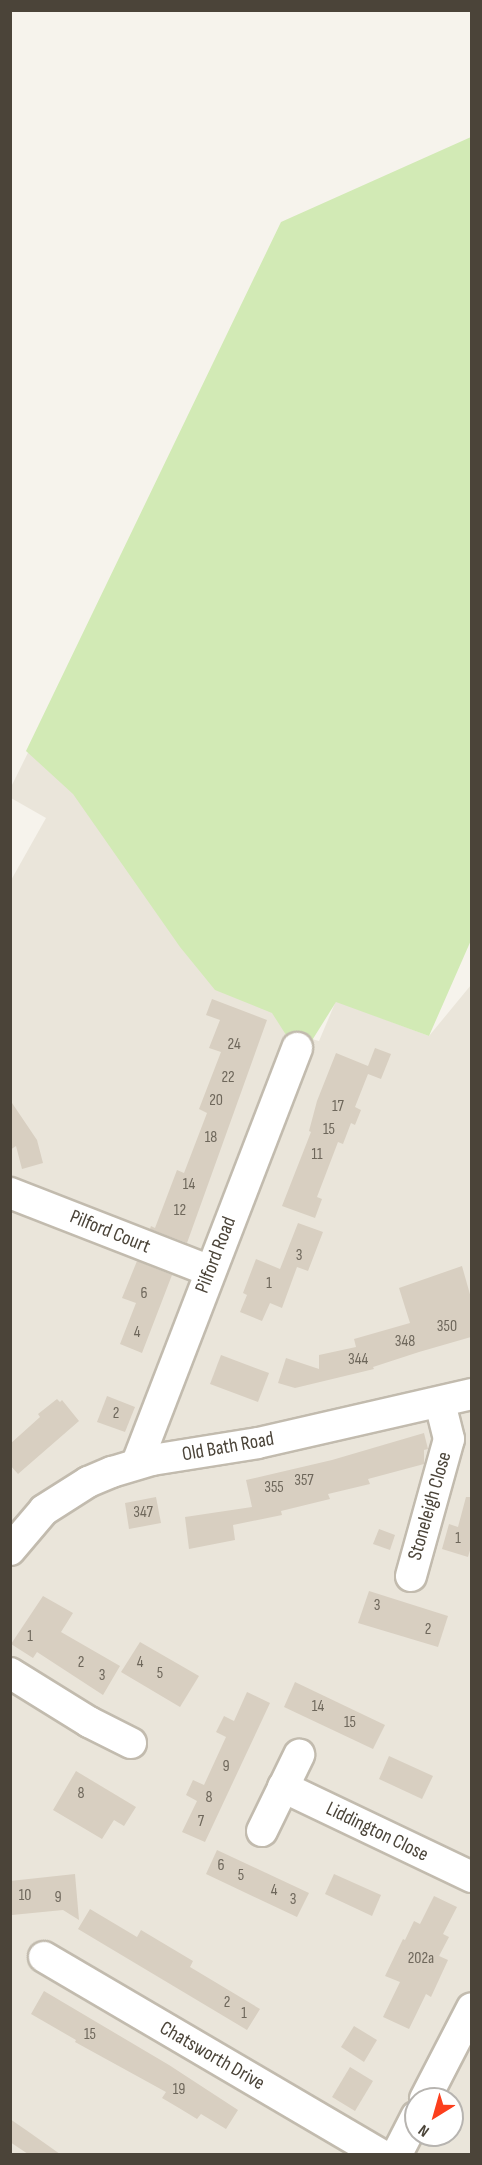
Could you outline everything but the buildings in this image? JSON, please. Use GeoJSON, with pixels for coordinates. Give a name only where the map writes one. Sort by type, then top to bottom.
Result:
{"type":"FeatureCollection","features":[{"type":"Feature","properties":{"kind":"street","name":"Pilford Road"},"geometry":{"type":"LineString","coordinates":[[137,1463],[297,1048]]}},
{"type":"Feature","properties":{"kind":"street","name":"Pilford Court"},"geometry":{"type":"LineString","coordinates":[[10,1193],[210,1271]]}},
{"type":"Feature","properties":{"kind":"street","name":"Old Bath Road"},"geometry":{"type":"LineString","coordinates":[[10,1550],[44,1510],[65,1495],[88,1482],[137,1463],[258,1443],[471,1394]]}},
{"type":"Feature","properties":{"kind":"street","name":"Stoneleigh Close"},"geometry":{"type":"LineString","coordinates":[[411,1576],[449,1438],[440,1402]]}},
{"type":"Feature","properties":{"kind":"street"},"geometry":{"type":"LineString","coordinates":[[10,1673],[79,1716],[131,1743]]}},
{"type":"Feature","properties":{"kind":"street"},"geometry":{"type":"LineString","coordinates":[[262,1831],[299,1755]]}},
{"type":"Feature","properties":{"kind":"street","name":"Liddington Close"},"geometry":{"type":"LineString","coordinates":[[283,1787],[471,1877]]}},
{"type":"Feature","properties":{"kind":"street","name":"Chatsworth Drive"},"geometry":{"type":"LineString","coordinates":[[44,1958],[380,2154]]}},
{"type":"Feature","properties":{"kind":"street"},"geometry":{"type":"LineString","coordinates":[[431,2087],[471,2008]]}},
{"type":"Feature","properties":{"kind":"street"},"geometry":{"type":"LineString","coordinates":[[397,2154],[404,2140]]}},
{"type":"Feature","properties":{"kind":"shaded area"},"geometry":{"type":"Polygon","coordinates":[[[64,680],[304,1037],[319,1041],[336,1001],[429,1036],[471,985],[471,2154],[11,2154],[10,882],[46,818],[11,798],[10,789],[64,680]]]}},
{"type":"Feature","properties":{"kind":"green space"},"geometry":{"type":"Polygon","coordinates":[[[471,137],[472,938],[429,1036],[336,1002],[311,1042],[288,1038],[272,1013],[215,990],[180,947],[73,794],[26,751],[281,222],[471,137]]]}}]}
